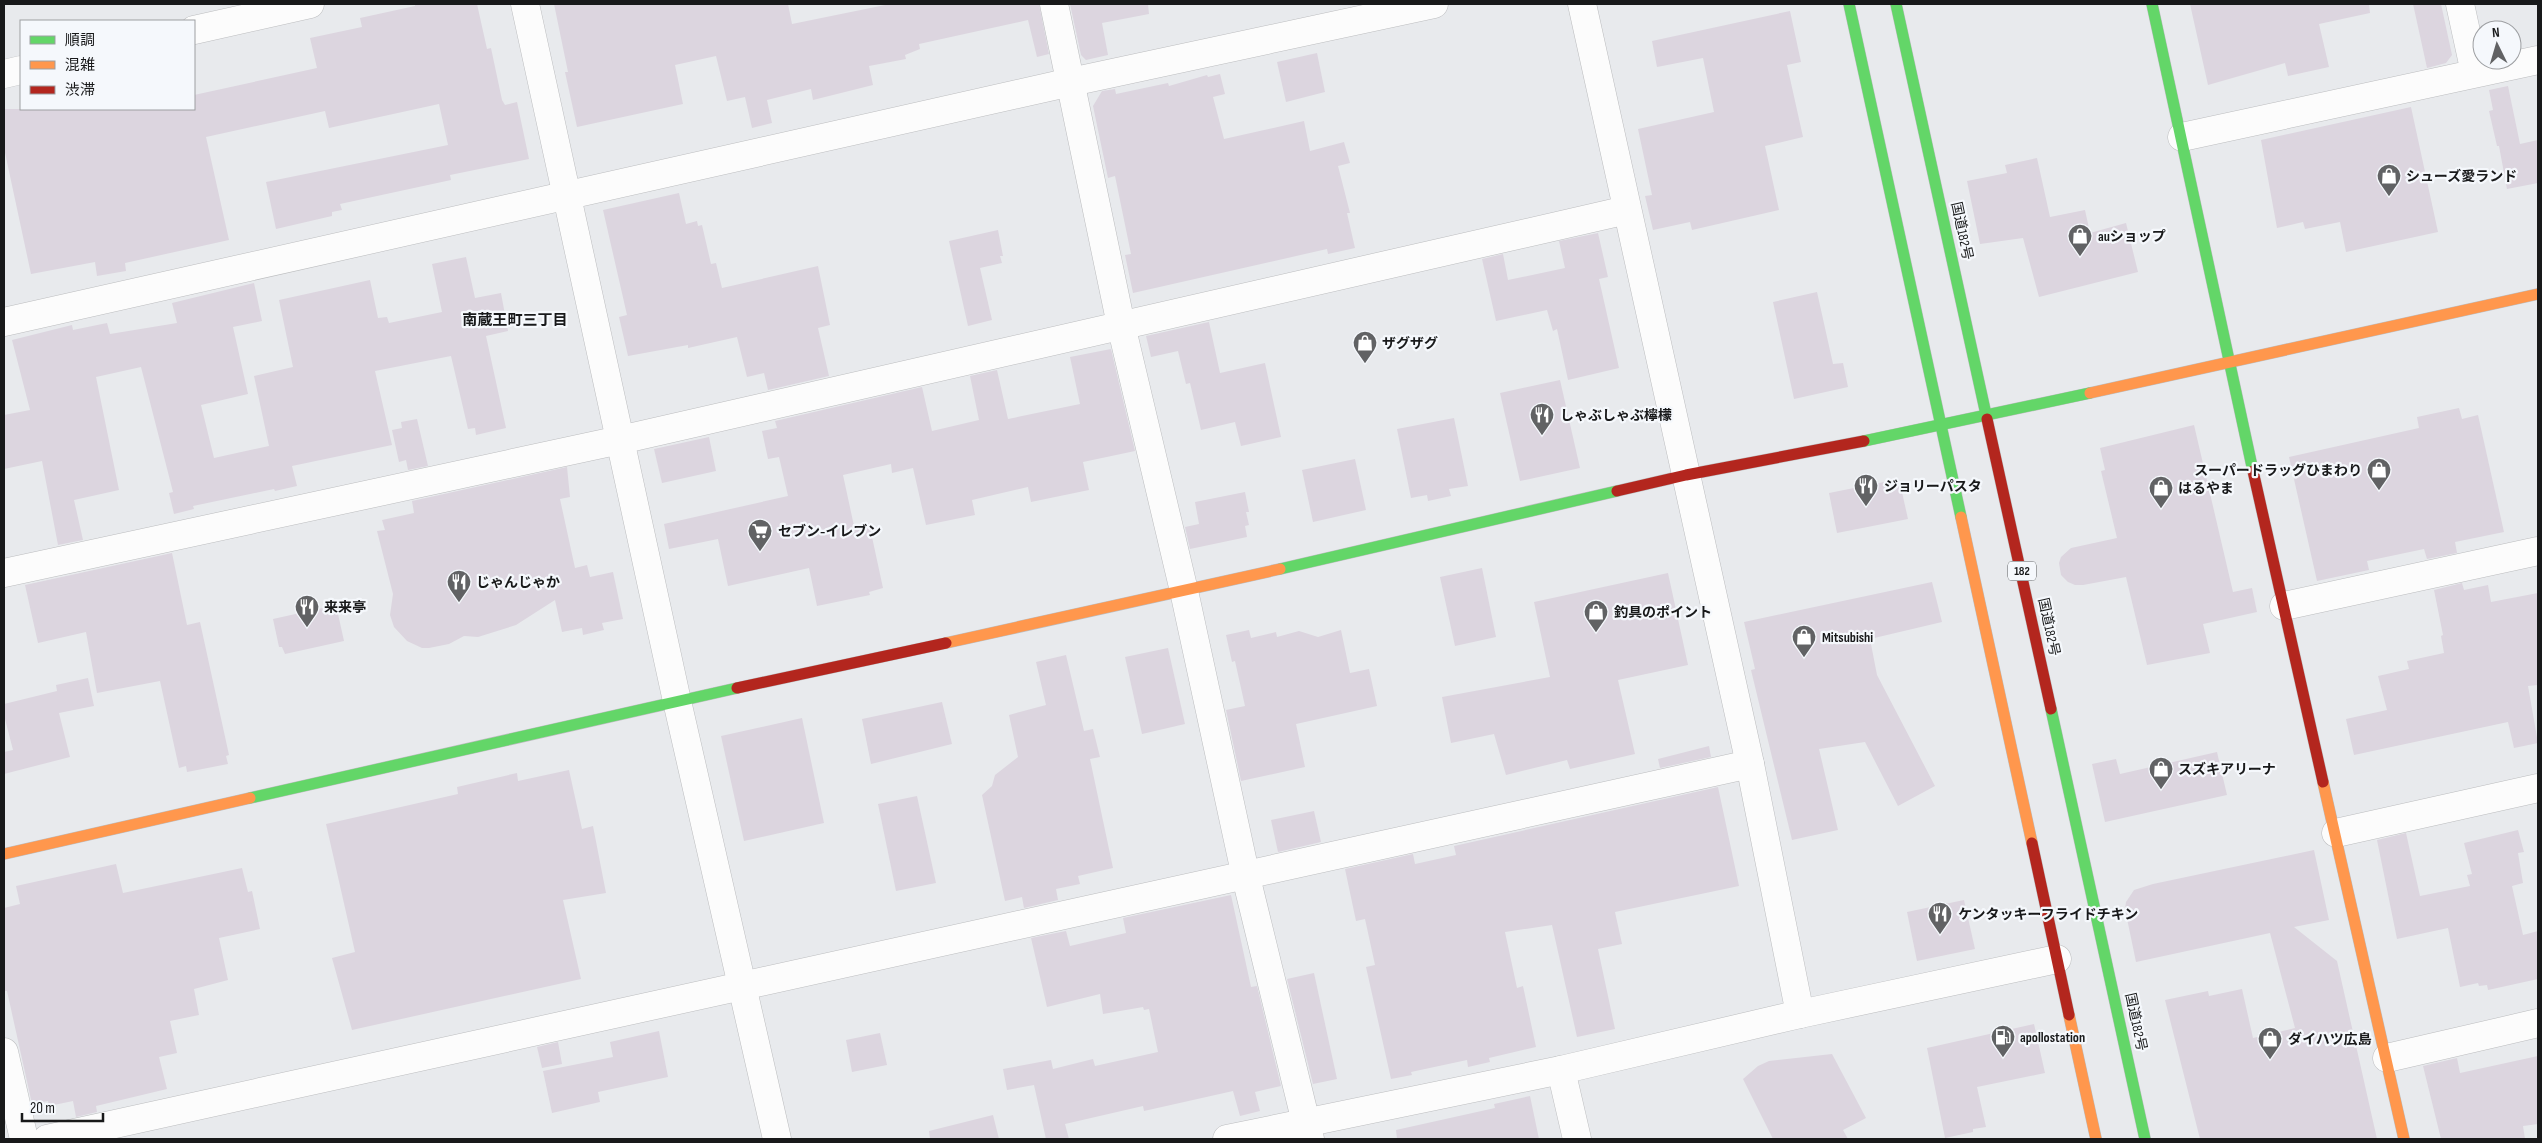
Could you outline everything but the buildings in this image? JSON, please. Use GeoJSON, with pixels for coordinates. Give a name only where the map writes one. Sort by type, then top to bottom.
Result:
{"type":"FeatureCollection","features":[{"type":"Feature","properties":{"kind":"main road"},"geometry":{"type":"LineString","coordinates":[[1849,4],[2096,1139]]}},
{"type":"Feature","properties":{"kind":"main road","name":"国道182号"},"geometry":{"type":"LineString","coordinates":[[1896,4],[2145,1139]]}},
{"type":"Feature","properties":{"kind":"main road"},"geometry":{"type":"LineString","coordinates":[[2152,4],[2182,137],[2228,362],[2404,1139]]}},
{"type":"Feature","properties":{"kind":"main road"},"geometry":{"type":"LineString","coordinates":[[4,854],[678,702],[1184,591],[1686,475],[1941,426],[2538,294]]}},
{"type":"Feature","properties":{"kind":"street"},"geometry":{"type":"LineString","coordinates":[[195,30],[310,4]]}},
{"type":"Feature","properties":{"kind":"street"},"geometry":{"type":"LineString","coordinates":[[525,4],[678,702],[777,1139]]}},
{"type":"Feature","properties":{"kind":"street"},"geometry":{"type":"LineString","coordinates":[[1054,4],[1072,82],[1121,325],[1184,591],[1246,877],[1308,1131]]}},
{"type":"Feature","properties":{"kind":"street"},"geometry":{"type":"LineString","coordinates":[[4,322],[1072,82],[1434,4]]}},
{"type":"Feature","properties":{"kind":"street"},"geometry":{"type":"LineString","coordinates":[[1582,4],[1750,764],[1800,1014]]}},
{"type":"Feature","properties":{"kind":"street"},"geometry":{"type":"LineString","coordinates":[[2460,4],[2475,74]]}},
{"type":"Feature","properties":{"kind":"street"},"geometry":{"type":"LineString","coordinates":[[2182,137],[2538,60]]}},
{"type":"Feature","properties":{"kind":"street"},"geometry":{"type":"LineString","coordinates":[[4,74],[20,70]]}},
{"type":"Feature","properties":{"kind":"street"},"geometry":{"type":"LineString","coordinates":[[4,573],[620,440],[1627,210]]}},
{"type":"Feature","properties":{"kind":"street"},"geometry":{"type":"LineString","coordinates":[[2284,606],[2538,551]]}},
{"type":"Feature","properties":{"kind":"street"},"geometry":{"type":"LineString","coordinates":[[47,1139],[742,988],[1750,764]]}},
{"type":"Feature","properties":{"kind":"street"},"geometry":{"type":"LineString","coordinates":[[2336,833],[2538,788]]}},
{"type":"Feature","properties":{"kind":"street"},"geometry":{"type":"LineString","coordinates":[[1227,1139],[1308,1131],[1800,1014],[2056,959]]}},
{"type":"Feature","properties":{"kind":"street"},"geometry":{"type":"LineString","coordinates":[[2387,1058],[2538,1023]]}},
{"type":"Feature","properties":{"kind":"street"},"geometry":{"type":"LineString","coordinates":[[4,1052],[24,1139]]}},
{"type":"Feature","properties":{"kind":"street"},"geometry":{"type":"LineString","coordinates":[[1562,1070],[1577,1139]]}},
{"type":"Feature","properties":{"kind":"traffic: fast"},"geometry":{"type":"LineString","coordinates":[[1849,4],[1961,517]]}},
{"type":"Feature","properties":{"kind":"traffic: fast"},"geometry":{"type":"LineString","coordinates":[[1896,4],[1987,419]]}},
{"type":"Feature","properties":{"kind":"traffic: fast"},"geometry":{"type":"LineString","coordinates":[[2152,4],[2253,471]]}},
{"type":"Feature","properties":{"kind":"traffic: fast"},"geometry":{"type":"LineString","coordinates":[[1864,441],[2090,393]]}},
{"type":"Feature","properties":{"kind":"traffic: fast"},"geometry":{"type":"LineString","coordinates":[[1280,569],[1617,491]]}},
{"type":"Feature","properties":{"kind":"traffic: fast"},"geometry":{"type":"LineString","coordinates":[[250,798],[737,688]]}},
{"type":"Feature","properties":{"kind":"traffic: fast"},"geometry":{"type":"LineString","coordinates":[[2051,709],[2145,1139]]}},
{"type":"Feature","properties":{"kind":"traffic: slow"},"geometry":{"type":"LineString","coordinates":[[2090,393],[2538,294]]}},
{"type":"Feature","properties":{"kind":"traffic: slow"},"geometry":{"type":"LineString","coordinates":[[1961,517],[2032,843]]}},
{"type":"Feature","properties":{"kind":"traffic: slow"},"geometry":{"type":"LineString","coordinates":[[946,643],[1280,569]]}},
{"type":"Feature","properties":{"kind":"traffic: slow"},"geometry":{"type":"LineString","coordinates":[[2323,782],[2404,1139]]}},
{"type":"Feature","properties":{"kind":"traffic: slow"},"geometry":{"type":"LineString","coordinates":[[4,854],[250,798]]}},
{"type":"Feature","properties":{"kind":"traffic: slow"},"geometry":{"type":"LineString","coordinates":[[2069,1015],[2096,1139]]}},
{"type":"Feature","properties":{"kind":"traffic: jam"},"geometry":{"type":"LineString","coordinates":[[1987,419],[2051,709]]}},
{"type":"Feature","properties":{"kind":"traffic: jam"},"geometry":{"type":"LineString","coordinates":[[1617,491],[1686,475],[1864,441]]}},
{"type":"Feature","properties":{"kind":"traffic: jam"},"geometry":{"type":"LineString","coordinates":[[2253,471],[2323,782]]}},
{"type":"Feature","properties":{"kind":"traffic: jam"},"geometry":{"type":"LineString","coordinates":[[737,688],[946,643]]}},
{"type":"Feature","properties":{"kind":"traffic: jam"},"geometry":{"type":"LineString","coordinates":[[2032,843],[2069,1015]]}},
{"type":"Feature","properties":{"kind":"place","name":"シューズ愛ランド"},"geometry":{"type":"Point","coordinates":[2389,197]}},
{"type":"Feature","properties":{"kind":"place","name":"auショップ"},"geometry":{"type":"Point","coordinates":[2080,257]}},
{"type":"Feature","properties":{"kind":"place","name":"ザグザグ"},"geometry":{"type":"Point","coordinates":[1365,364]}},
{"type":"Feature","properties":{"kind":"place","name":"しゃぶしゃぶ檸檬"},"geometry":{"type":"Point","coordinates":[1542,436]}},
{"type":"Feature","properties":{"kind":"place","name":"スーパードラッグひまわり"},"geometry":{"type":"Point","coordinates":[2379,491]}},
{"type":"Feature","properties":{"kind":"place","name":"ジョリーパスタ"},"geometry":{"type":"Point","coordinates":[1866,507]}},
{"type":"Feature","properties":{"kind":"place","name":"はるやま"},"geometry":{"type":"Point","coordinates":[2161,509]}},
{"type":"Feature","properties":{"kind":"place","name":"セブン-イレブン"},"geometry":{"type":"Point","coordinates":[760,552]}},
{"type":"Feature","properties":{"kind":"place","name":"じゃんじゃか"},"geometry":{"type":"Point","coordinates":[459,603]}},
{"type":"Feature","properties":{"kind":"place","name":"来来亭"},"geometry":{"type":"Point","coordinates":[307,628]}},
{"type":"Feature","properties":{"kind":"place","name":"釣具のポイント"},"geometry":{"type":"Point","coordinates":[1596,633]}},
{"type":"Feature","properties":{"kind":"place","name":"Mitsubishi"},"geometry":{"type":"Point","coordinates":[1804,658]}},
{"type":"Feature","properties":{"kind":"place","name":"スズキアリーナ"},"geometry":{"type":"Point","coordinates":[2161,790]}},
{"type":"Feature","properties":{"kind":"place","name":"ケンタッキーフライドチキン"},"geometry":{"type":"Point","coordinates":[1940,935]}},
{"type":"Feature","properties":{"kind":"place","name":"apollostation"},"geometry":{"type":"Point","coordinates":[2003,1058]}},
{"type":"Feature","properties":{"kind":"place","name":"ダイハツ広島"},"geometry":{"type":"Point","coordinates":[2270,1060]}},
{"type":"Feature","properties":{"kind":"district","name":"南蔵王町三丁目"},"geometry":{"type":"Point","coordinates":[515,320]}}]}
